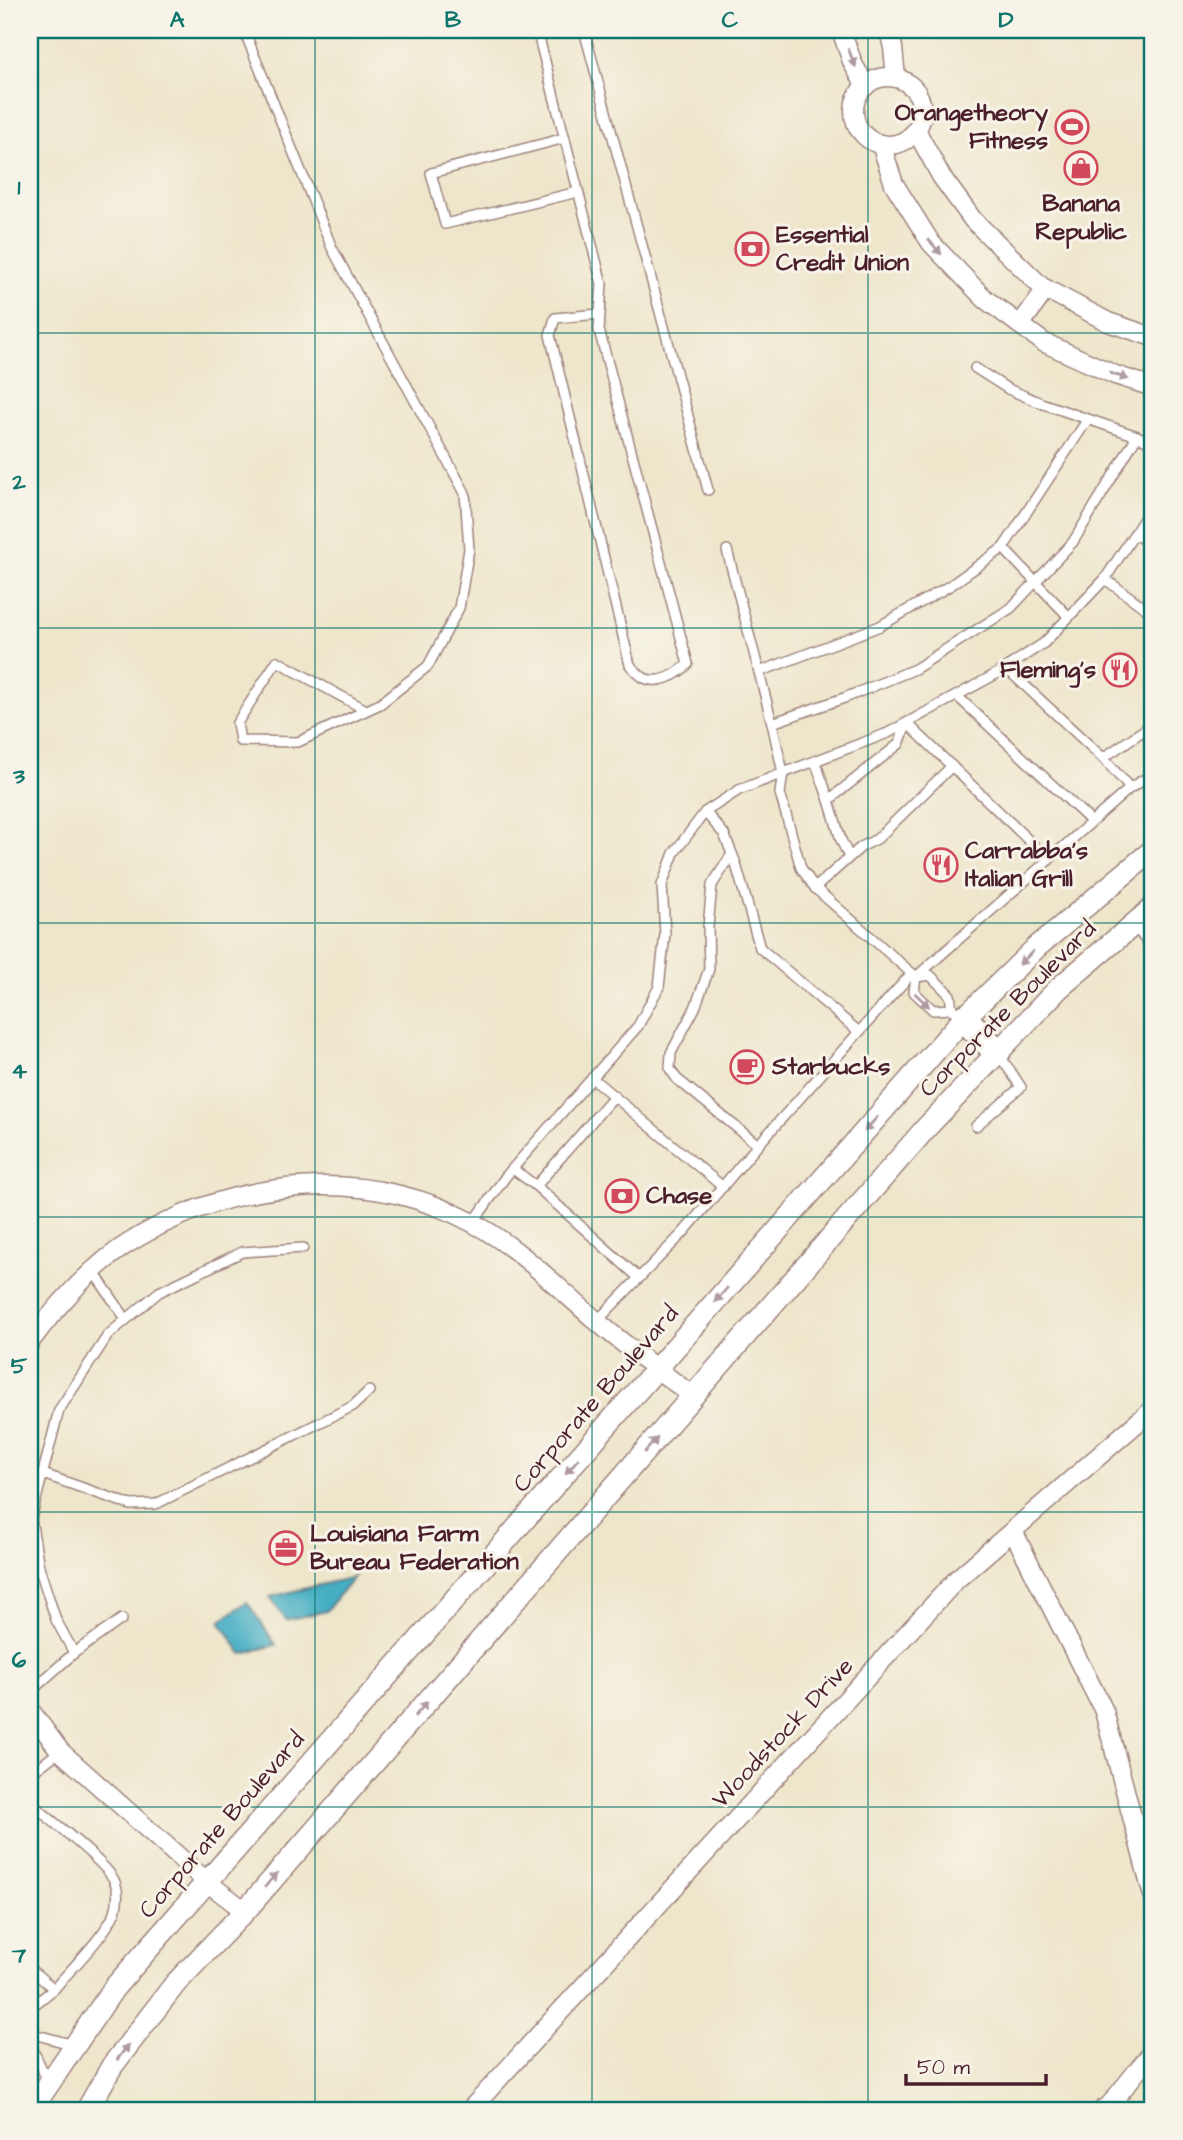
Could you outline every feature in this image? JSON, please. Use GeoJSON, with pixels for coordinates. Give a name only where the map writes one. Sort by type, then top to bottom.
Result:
{"type":"FeatureCollection","features":[{"type":"Feature","properties":{"kind":"main road"},"geometry":{"type":"LineString","coordinates":[[958,1013],[997,1052]]}},
{"type":"Feature","properties":{"kind":"street"},"geometry":{"type":"LineString","coordinates":[[841,30],[853,64],[866,86]]}},
{"type":"Feature","properties":{"kind":"street"},"geometry":{"type":"LineString","coordinates":[[889,30],[894,48],[896,78]]}},
{"type":"Feature","properties":{"kind":"street"},"geometry":{"type":"LineString","coordinates":[[885,77],[896,78],[908,83],[917,93],[922,105],[921,118],[916,130],[900,143],[880,144],[865,136],[858,127],[854,116],[855,105],[866,86],[885,77]]}},
{"type":"Feature","properties":{"kind":"street"},"geometry":{"type":"LineString","coordinates":[[916,130],[942,176],[972,220],[1045,289],[1108,322],[1153,337]]}},
{"type":"Feature","properties":{"kind":"street"},"geometry":{"type":"LineString","coordinates":[[880,144],[894,184],[931,243],[985,299],[1043,342],[1115,376],[1153,387]]}},
{"type":"Feature","properties":{"kind":"street"},"geometry":{"type":"LineString","coordinates":[[1020,325],[1045,289]]}},
{"type":"Feature","properties":{"kind":"street","name":"Corporate Boulevard"},"geometry":{"type":"LineString","coordinates":[[31,2110],[114,1988],[657,1369],[958,1013],[1153,850]]}},
{"type":"Feature","properties":{"kind":"street","name":"Corporate Boulevard"},"geometry":{"type":"LineString","coordinates":[[87,2110],[112,2066],[175,1984],[245,1911],[926,1128],[1059,988],[1153,908]]}},
{"type":"Feature","properties":{"kind":"street"},"geometry":{"type":"LineString","coordinates":[[30,1342],[54,1311],[93,1271],[132,1240],[169,1221],[211,1203],[253,1192],[293,1186],[341,1186],[394,1194],[473,1223],[528,1261],[597,1321],[693,1396]]}},
{"type":"Feature","properties":{"kind":"street","name":"Woodstock Drive"},"geometry":{"type":"LineString","coordinates":[[470,2110],[957,1579],[1153,1409]]}},
{"type":"Feature","properties":{"kind":"street"},"geometry":{"type":"LineString","coordinates":[[1013,1531],[1104,1711],[1153,1896]]}},
{"type":"Feature","properties":{"kind":"street"},"geometry":{"type":"LineString","coordinates":[[30,1710],[60,1752],[207,1882],[245,1911]]}},
{"type":"Feature","properties":{"kind":"street"},"geometry":{"type":"LineString","coordinates":[[1102,2110],[1109,2106],[1150,2056],[1153,2046]]}},
{"type":"Feature","properties":{"kind":"lane"},"geometry":{"type":"LineString","coordinates":[[244,30],[332,248],[465,493],[469,549],[459,608],[428,666],[380,704],[298,742],[240,741],[237,723],[277,661],[366,710]]}},
{"type":"Feature","properties":{"kind":"lane"},"geometry":{"type":"LineString","coordinates":[[537,30],[602,284],[599,330],[688,664],[678,674],[662,679],[645,678],[630,666],[550,335],[555,318],[599,314]]}},
{"type":"Feature","properties":{"kind":"lane"},"geometry":{"type":"LineString","coordinates":[[584,30],[708,490]]}},
{"type":"Feature","properties":{"kind":"lane"},"geometry":{"type":"LineString","coordinates":[[565,138],[431,173],[444,225],[578,192]]}},
{"type":"Feature","properties":{"kind":"lane"},"geometry":{"type":"LineString","coordinates":[[975,368],[1008,389],[1041,404],[1153,443]]}},
{"type":"Feature","properties":{"kind":"lane"},"geometry":{"type":"LineString","coordinates":[[759,672],[880,626],[951,585],[1003,548],[1088,419]]}},
{"type":"Feature","properties":{"kind":"lane"},"geometry":{"type":"LineString","coordinates":[[772,723],[847,697],[915,669],[1010,608],[1073,542],[1137,436]]}},
{"type":"Feature","properties":{"kind":"lane"},"geometry":{"type":"LineString","coordinates":[[473,1223],[513,1169],[638,1026],[659,987],[665,934],[662,885],[674,853],[705,811],[739,790],[888,733],[1006,668],[1044,643],[1105,579],[1153,505]]}},
{"type":"Feature","properties":{"kind":"lane"},"geometry":{"type":"LineString","coordinates":[[1135,534],[1153,546]]}},
{"type":"Feature","properties":{"kind":"lane"},"geometry":{"type":"LineString","coordinates":[[1003,548],[1069,617]]}},
{"type":"Feature","properties":{"kind":"lane"},"geometry":{"type":"LineString","coordinates":[[727,550],[772,723],[783,773],[780,793],[801,868],[815,888],[914,975],[930,975],[950,995],[958,1013]]}},
{"type":"Feature","properties":{"kind":"lane"},"geometry":{"type":"LineString","coordinates":[[1105,579],[1153,614]]}},
{"type":"Feature","properties":{"kind":"lane"},"geometry":{"type":"LineString","coordinates":[[1006,668],[1103,758],[1130,788]]}},
{"type":"Feature","properties":{"kind":"lane"},"geometry":{"type":"LineString","coordinates":[[957,696],[1092,822]]}},
{"type":"Feature","properties":{"kind":"lane"},"geometry":{"type":"LineString","coordinates":[[907,723],[1049,860]]}},
{"type":"Feature","properties":{"kind":"lane"},"geometry":{"type":"LineString","coordinates":[[829,800],[899,744],[907,723]]}},
{"type":"Feature","properties":{"kind":"lane"},"geometry":{"type":"LineString","coordinates":[[1103,758],[1153,724]]}},
{"type":"Feature","properties":{"kind":"lane"},"geometry":{"type":"LineString","coordinates":[[815,761],[849,858]]}},
{"type":"Feature","properties":{"kind":"lane"},"geometry":{"type":"LineString","coordinates":[[815,888],[861,847],[877,839],[952,766]]}},
{"type":"Feature","properties":{"kind":"lane"},"geometry":{"type":"LineString","coordinates":[[597,1321],[683,1233],[859,1032],[914,975],[1130,788],[1153,774]]}},
{"type":"Feature","properties":{"kind":"lane"},"geometry":{"type":"LineString","coordinates":[[705,811],[723,834],[732,853],[760,948],[859,1032]]}},
{"type":"Feature","properties":{"kind":"lane"},"geometry":{"type":"LineString","coordinates":[[732,853],[712,885],[708,927],[709,969],[695,1008],[671,1053],[670,1069],[677,1079],[758,1145]]}},
{"type":"Feature","properties":{"kind":"lane"},"geometry":{"type":"LineString","coordinates":[[1134,924],[1153,951]]}},
{"type":"Feature","properties":{"kind":"lane"},"geometry":{"type":"LineString","coordinates":[[914,975],[914,992],[933,1010],[958,1013]]}},
{"type":"Feature","properties":{"kind":"lane"},"geometry":{"type":"LineString","coordinates":[[976,1126],[1021,1087],[997,1052]]}},
{"type":"Feature","properties":{"kind":"lane"},"geometry":{"type":"LineString","coordinates":[[592,1078],[723,1186]]}},
{"type":"Feature","properties":{"kind":"lane"},"geometry":{"type":"LineString","coordinates":[[536,1186],[614,1096]]}},
{"type":"Feature","properties":{"kind":"lane"},"geometry":{"type":"LineString","coordinates":[[513,1169],[536,1186],[639,1278]]}},
{"type":"Feature","properties":{"kind":"lane"},"geometry":{"type":"LineString","coordinates":[[74,1653],[56,1620],[39,1567],[31,1519],[59,1410],[108,1335],[159,1292],[242,1252],[303,1248]]}},
{"type":"Feature","properties":{"kind":"lane"},"geometry":{"type":"LineString","coordinates":[[93,1271],[126,1319]]}},
{"type":"Feature","properties":{"kind":"lane"},"geometry":{"type":"LineString","coordinates":[[43,1474],[131,1505],[156,1504],[354,1406],[369,1391]]}},
{"type":"Feature","properties":{"kind":"lane"},"geometry":{"type":"LineString","coordinates":[[30,1692],[74,1653],[122,1619]]}},
{"type":"Feature","properties":{"kind":"lane"},"geometry":{"type":"LineString","coordinates":[[30,1774],[60,1752]]}},
{"type":"Feature","properties":{"kind":"lane"},"geometry":{"type":"LineString","coordinates":[[30,1802],[114,1880],[118,1898],[114,1914],[96,1940],[54,1989],[30,2008]]}},
{"type":"Feature","properties":{"kind":"lane"},"geometry":{"type":"LineString","coordinates":[[30,1969],[54,1989]]}},
{"type":"Feature","properties":{"kind":"lane"},"geometry":{"type":"LineString","coordinates":[[30,2033],[74,2045]]}},
{"type":"Feature","properties":{"kind":"lane"},"geometry":{"type":"LineString","coordinates":[[30,2044],[48,2082]]}},
{"type":"Feature","properties":{"kind":"water"},"geometry":{"type":"Polygon","coordinates":[[[354,1577],[326,1611],[286,1620],[270,1597],[354,1577]]]}},
{"type":"Feature","properties":{"kind":"water"},"geometry":{"type":"Polygon","coordinates":[[[247,1602],[276,1645],[242,1654],[220,1621],[247,1602]]]}},
{"type":"Feature","properties":{"kind":"place","name":"Orangetheory Fitness"},"geometry":{"type":"Point","coordinates":[1072,127]}},
{"type":"Feature","properties":{"kind":"place","name":"Banana Republic"},"geometry":{"type":"Point","coordinates":[1081,168]}},
{"type":"Feature","properties":{"kind":"place","name":"Essential Credit Union"},"geometry":{"type":"Point","coordinates":[752,249]}},
{"type":"Feature","properties":{"kind":"place","name":"Fleming's"},"geometry":{"type":"Point","coordinates":[1120,670]}},
{"type":"Feature","properties":{"kind":"place","name":"Carrabba's Italian Grill"},"geometry":{"type":"Point","coordinates":[941,865]}},
{"type":"Feature","properties":{"kind":"place","name":"Starbucks"},"geometry":{"type":"Point","coordinates":[747,1067]}},
{"type":"Feature","properties":{"kind":"place","name":"Chase"},"geometry":{"type":"Point","coordinates":[622,1196]}},
{"type":"Feature","properties":{"kind":"place","name":"Louisiana Farm Bureau Federation"},"geometry":{"type":"Point","coordinates":[286,1548]}}]}
